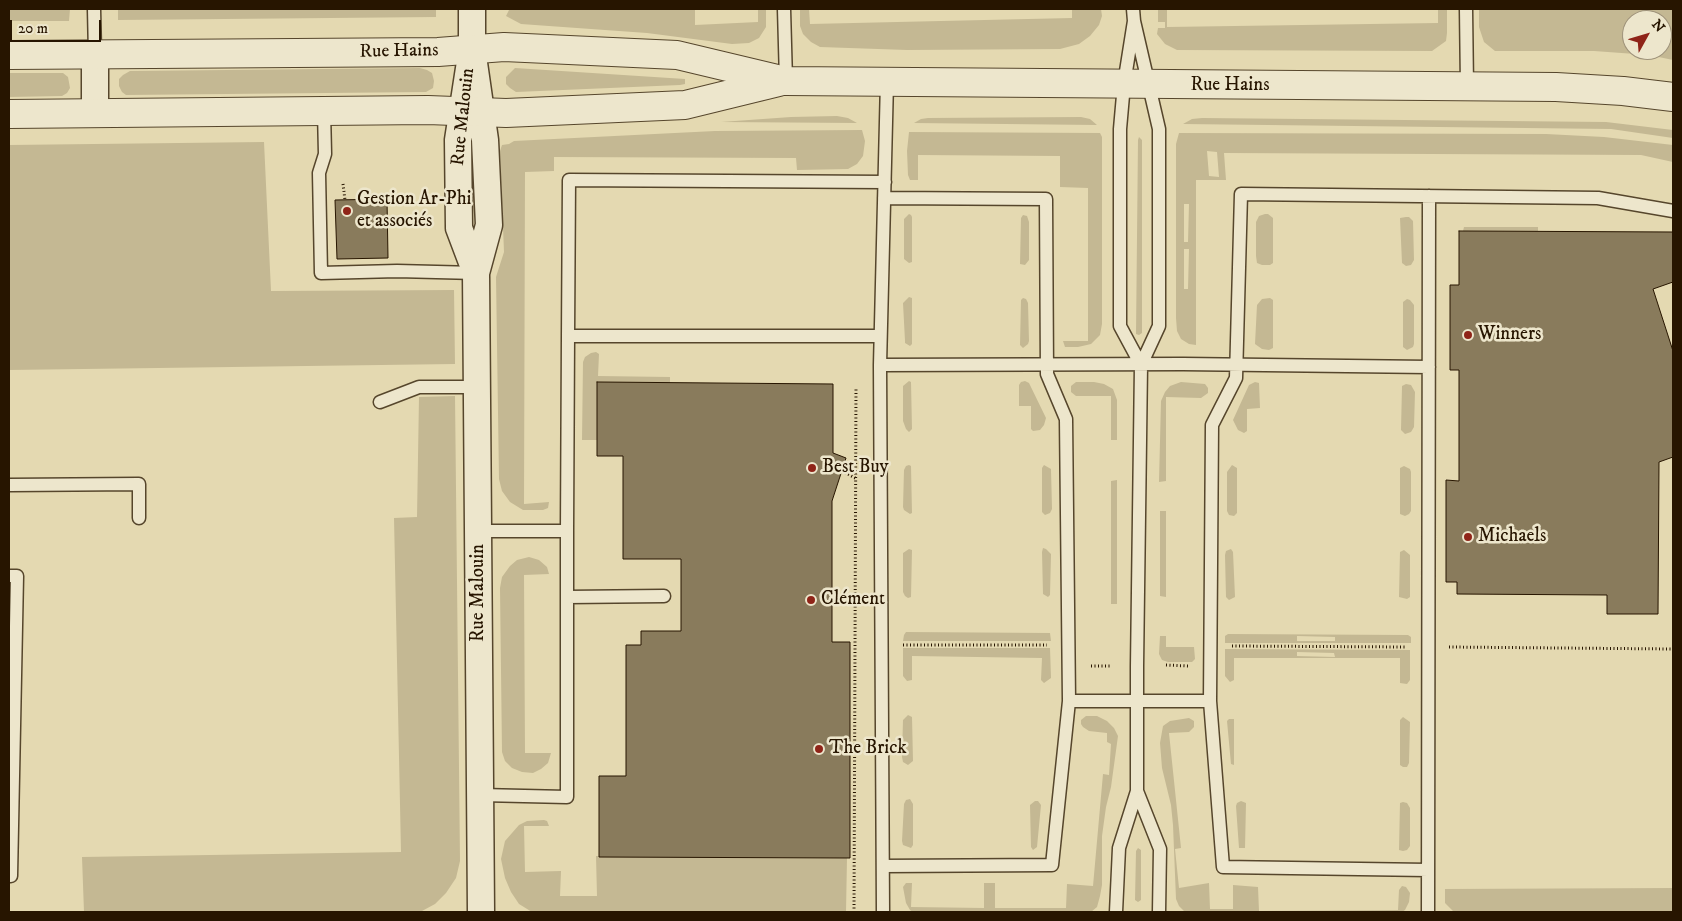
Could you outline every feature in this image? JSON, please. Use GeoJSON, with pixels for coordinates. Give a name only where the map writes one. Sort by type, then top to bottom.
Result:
{"type":"FeatureCollection","features":[{"type":"Feature","properties":{"kind":"street","name":"Rue Malouin"},"geometry":{"type":"LineString","coordinates":[[472,9],[472,112],[458,140],[459,228],[476,273],[481,912]]}},
{"type":"Feature","properties":{"kind":"street","name":"Rue Hains"},"geometry":{"type":"LineString","coordinates":[[9,55],[438,52],[472,48],[516,47],[677,55],[786,81]]}},
{"type":"Feature","properties":{"kind":"street"},"geometry":{"type":"LineString","coordinates":[[95,55],[95,113]]}},
{"type":"Feature","properties":{"kind":"street","name":"Rue Hains"},"geometry":{"type":"LineString","coordinates":[[9,114],[428,110],[506,113],[685,105],[786,81],[1587,89],[1673,97]]}},
{"type":"Feature","properties":{"kind":"lane"},"geometry":{"type":"LineString","coordinates":[[94,9],[95,55]]}},
{"type":"Feature","properties":{"kind":"lane"},"geometry":{"type":"LineString","coordinates":[[784,9],[786,81]]}},
{"type":"Feature","properties":{"kind":"lane"},"geometry":{"type":"LineString","coordinates":[[1466,9],[1467,87]]}},
{"type":"Feature","properties":{"kind":"lane"},"geometry":{"type":"LineString","coordinates":[[1133,15],[1136,84],[1120,129],[1120,326],[1141,365]]}},
{"type":"Feature","properties":{"kind":"lane"},"geometry":{"type":"LineString","coordinates":[[1116,912],[1119,848],[1138,791],[1137,701],[1141,365],[1159,326],[1159,133],[1136,84],[1133,15]]}},
{"type":"Feature","properties":{"kind":"lane"},"geometry":{"type":"LineString","coordinates":[[883,912],[880,336],[887,81]]}},
{"type":"Feature","properties":{"kind":"lane"},"geometry":{"type":"LineString","coordinates":[[324,111],[325,154],[319,173],[321,273],[397,271],[476,273]]}},
{"type":"Feature","properties":{"kind":"lane"},"geometry":{"type":"LineString","coordinates":[[480,795],[567,797],[569,180],[884,182]]}},
{"type":"Feature","properties":{"kind":"lane"},"geometry":{"type":"LineString","coordinates":[[1428,870],[1223,867],[1210,701],[1212,426],[1236,378],[1241,194],[1598,198],[1673,211]]}},
{"type":"Feature","properties":{"kind":"lane"},"geometry":{"type":"LineString","coordinates":[[1428,912],[1430,196]]}},
{"type":"Feature","properties":{"kind":"lane"},"geometry":{"type":"LineString","coordinates":[[883,866],[1052,865],[1069,701],[1066,419],[1047,374],[1046,199],[884,198]]}},
{"type":"Feature","properties":{"kind":"lane"},"geometry":{"type":"LineString","coordinates":[[568,336],[880,336]]}},
{"type":"Feature","properties":{"kind":"lane"},"geometry":{"type":"LineString","coordinates":[[880,365],[1047,363],[1429,367]]}},
{"type":"Feature","properties":{"kind":"lane"},"geometry":{"type":"LineString","coordinates":[[380,402],[419,387],[477,387]]}},
{"type":"Feature","properties":{"kind":"lane"},"geometry":{"type":"LineString","coordinates":[[9,485],[139,484],[139,518]]}},
{"type":"Feature","properties":{"kind":"lane"},"geometry":{"type":"LineString","coordinates":[[478,531],[567,531]]}},
{"type":"Feature","properties":{"kind":"lane"},"geometry":{"type":"LineString","coordinates":[[9,576],[17,576],[11,876],[9,876]]}},
{"type":"Feature","properties":{"kind":"lane"},"geometry":{"type":"LineString","coordinates":[[567,597],[664,596]]}},
{"type":"Feature","properties":{"kind":"lane"},"geometry":{"type":"LineString","coordinates":[[1069,701],[1210,701]]}},
{"type":"Feature","properties":{"kind":"lane"},"geometry":{"type":"LineString","coordinates":[[1138,791],[1160,849],[1159,912]]}},
{"type":"Feature","properties":{"kind":"path"},"geometry":{"type":"LineString","coordinates":[[344,184],[345,200]]}},
{"type":"Feature","properties":{"kind":"path"},"geometry":{"type":"LineString","coordinates":[[854,912],[852,747],[856,384]]}},
{"type":"Feature","properties":{"kind":"path"},"geometry":{"type":"LineString","coordinates":[[842,471],[855,479]]}},
{"type":"Feature","properties":{"kind":"path"},"geometry":{"type":"LineString","coordinates":[[832,601],[855,602]]}},
{"type":"Feature","properties":{"kind":"path"},"geometry":{"type":"LineString","coordinates":[[903,645],[1050,645]]}},
{"type":"Feature","properties":{"kind":"path"},"geometry":{"type":"LineString","coordinates":[[1224,646],[1410,647]]}},
{"type":"Feature","properties":{"kind":"path"},"geometry":{"type":"LineString","coordinates":[[1448,647],[1673,649]]}},
{"type":"Feature","properties":{"kind":"path"},"geometry":{"type":"LineString","coordinates":[[1166,665],[1191,666]]}},
{"type":"Feature","properties":{"kind":"path"},"geometry":{"type":"LineString","coordinates":[[1083,666],[1112,666]]}},
{"type":"Feature","properties":{"kind":"shaded area"},"geometry":{"type":"Polygon","coordinates":[[[9,9],[70,9],[69,21],[9,21],[9,9]]]}},
{"type":"Feature","properties":{"kind":"shaded area"},"geometry":{"type":"Polygon","coordinates":[[[118,9],[436,9],[436,17],[118,20],[118,9]]]}},
{"type":"Feature","properties":{"kind":"shaded area"},"geometry":{"type":"Polygon","coordinates":[[[507,9],[695,9],[695,25],[758,22],[758,9],[766,9],[766,27],[759,38],[749,43],[732,44],[647,33],[521,24],[506,16],[509,10],[507,9]]]}},
{"type":"Feature","properties":{"kind":"shaded area"},"geometry":{"type":"Polygon","coordinates":[[[800,9],[809,9],[810,24],[1072,18],[1072,9],[1101,9],[1102,16],[1099,25],[1090,36],[1079,44],[1060,49],[907,50],[820,47],[803,34],[800,26],[800,9]]]}},
{"type":"Feature","properties":{"kind":"shaded area"},"geometry":{"type":"Polygon","coordinates":[[[1167,9],[1167,27],[1438,23],[1438,9],[1447,9],[1447,33],[1446,41],[1432,51],[1177,50],[1165,44],[1157,34],[1158,28],[1165,28],[1165,22],[1158,22],[1158,10],[1167,9]]]}},
{"type":"Feature","properties":{"kind":"shaded area"},"geometry":{"type":"Polygon","coordinates":[[[1479,9],[1673,9],[1673,60],[1672,10],[1622,10],[1622,53],[1594,51],[1495,51],[1484,42],[1479,27],[1479,9]]]}},
{"type":"Feature","properties":{"kind":"shaded area"},"geometry":{"type":"Polygon","coordinates":[[[420,68],[432,73],[434,81],[433,88],[426,92],[126,95],[119,86],[119,79],[130,71],[420,68]]]}},
{"type":"Feature","properties":{"kind":"shaded area"},"geometry":{"type":"Polygon","coordinates":[[[515,68],[685,79],[685,84],[516,92],[506,84],[506,77],[515,68]]]}},
{"type":"Feature","properties":{"kind":"shaded area"},"geometry":{"type":"Polygon","coordinates":[[[9,73],[63,73],[68,77],[70,88],[62,96],[9,97],[9,73]]]}},
{"type":"Feature","properties":{"kind":"shaded area"},"geometry":{"type":"Polygon","coordinates":[[[837,116],[848,118],[857,123],[721,122],[791,117],[837,116]]]}},
{"type":"Feature","properties":{"kind":"shaded area"},"geometry":{"type":"Polygon","coordinates":[[[1081,117],[1090,119],[1097,125],[914,123],[928,118],[1081,117]]]}},
{"type":"Feature","properties":{"kind":"shaded area"},"geometry":{"type":"Polygon","coordinates":[[[1192,119],[1606,122],[1673,130],[1673,138],[1611,129],[1183,124],[1192,119]]]}},
{"type":"Feature","properties":{"kind":"shaded area"},"geometry":{"type":"Polygon","coordinates":[[[862,130],[865,141],[863,156],[857,164],[848,169],[797,170],[796,158],[554,157],[554,171],[525,172],[524,504],[549,502],[548,508],[543,510],[523,510],[510,502],[502,491],[499,479],[496,277],[504,252],[500,151],[502,145],[514,141],[715,131],[862,130]]]}},
{"type":"Feature","properties":{"kind":"shaded area"},"geometry":{"type":"Polygon","coordinates":[[[909,132],[1100,133],[1102,137],[1102,324],[1100,335],[1091,344],[1065,347],[1063,341],[1088,341],[1088,188],[1060,187],[1060,156],[918,155],[918,180],[910,180],[907,151],[909,132]]]}},
{"type":"Feature","properties":{"kind":"shaded area"},"geometry":{"type":"Polygon","coordinates":[[[1179,133],[1546,134],[1604,137],[1673,145],[1673,162],[1641,155],[1224,153],[1226,180],[1196,180],[1196,345],[1189,344],[1181,339],[1177,331],[1176,144],[1179,133]],[[1207,151],[1209,176],[1219,177],[1217,152],[1207,151]],[[1184,204],[1184,242],[1188,242],[1189,204],[1184,204]],[[1184,249],[1184,289],[1188,289],[1189,249],[1184,249]]]}},
{"type":"Feature","properties":{"kind":"shaded area"},"geometry":{"type":"Polygon","coordinates":[[[1139,137],[1142,140],[1142,333],[1139,335],[1136,334],[1139,137]]]}},
{"type":"Feature","properties":{"kind":"shaded area"},"geometry":{"type":"Polygon","coordinates":[[[264,142],[271,291],[454,290],[455,364],[9,370],[9,145],[264,142]]]}},
{"type":"Feature","properties":{"kind":"shaded area"},"geometry":{"type":"Polygon","coordinates":[[[909,214],[912,217],[912,262],[909,263],[904,259],[904,219],[909,214]]]}},
{"type":"Feature","properties":{"kind":"shaded area"},"geometry":{"type":"Polygon","coordinates":[[[1265,214],[1273,218],[1273,263],[1270,265],[1257,263],[1256,256],[1256,222],[1259,216],[1265,214]]]}},
{"type":"Feature","properties":{"kind":"shaded area"},"geometry":{"type":"Polygon","coordinates":[[[1023,215],[1027,216],[1029,222],[1029,260],[1025,265],[1020,264],[1021,218],[1023,215]]]}},
{"type":"Feature","properties":{"kind":"shaded area"},"geometry":{"type":"Polygon","coordinates":[[[1409,217],[1413,221],[1414,260],[1411,265],[1406,266],[1402,263],[1400,218],[1409,217]]]}},
{"type":"Feature","properties":{"kind":"shaded area"},"geometry":{"type":"Polygon","coordinates":[[[1464,227],[1538,227],[1538,231],[1463,231],[1464,227]]]}},
{"type":"Feature","properties":{"kind":"shaded area"},"geometry":{"type":"Polygon","coordinates":[[[909,297],[912,298],[912,344],[910,346],[905,343],[903,303],[909,297]]]}},
{"type":"Feature","properties":{"kind":"shaded area"},"geometry":{"type":"Polygon","coordinates":[[[1023,298],[1028,303],[1029,341],[1023,348],[1020,345],[1021,300],[1023,298]]]}},
{"type":"Feature","properties":{"kind":"shaded area"},"geometry":{"type":"Polygon","coordinates":[[[1270,298],[1273,300],[1273,348],[1269,350],[1262,349],[1255,344],[1257,305],[1262,299],[1270,298]]]}},
{"type":"Feature","properties":{"kind":"shaded area"},"geometry":{"type":"Polygon","coordinates":[[[1407,299],[1414,305],[1414,344],[1413,347],[1407,350],[1403,347],[1403,302],[1407,299]]]}},
{"type":"Feature","properties":{"kind":"shaded area"},"geometry":{"type":"Polygon","coordinates":[[[596,352],[599,354],[598,376],[670,377],[670,383],[597,440],[582,440],[583,362],[585,357],[596,352]]]}},
{"type":"Feature","properties":{"kind":"shaded area"},"geometry":{"type":"Polygon","coordinates":[[[909,381],[911,382],[912,429],[909,432],[903,421],[903,386],[909,381]]]}},
{"type":"Feature","properties":{"kind":"shaded area"},"geometry":{"type":"Polygon","coordinates":[[[1025,381],[1029,383],[1046,418],[1040,430],[1033,431],[1031,429],[1031,406],[1019,406],[1019,385],[1025,381]]]}},
{"type":"Feature","properties":{"kind":"shaded area"},"geometry":{"type":"Polygon","coordinates":[[[1076,382],[1094,382],[1104,384],[1113,389],[1117,400],[1117,440],[1111,440],[1111,396],[1076,396],[1071,392],[1071,386],[1076,382]]]}},
{"type":"Feature","properties":{"kind":"shaded area"},"geometry":{"type":"Polygon","coordinates":[[[1181,382],[1205,384],[1208,388],[1208,393],[1201,398],[1166,397],[1166,481],[1159,482],[1161,401],[1170,386],[1181,382]]]}},
{"type":"Feature","properties":{"kind":"shaded area"},"geometry":{"type":"Polygon","coordinates":[[[1255,382],[1259,383],[1260,408],[1247,409],[1247,431],[1244,433],[1238,430],[1233,420],[1249,385],[1255,382]]]}},
{"type":"Feature","properties":{"kind":"shaded area"},"geometry":{"type":"Polygon","coordinates":[[[1406,384],[1411,385],[1415,392],[1414,427],[1411,432],[1405,434],[1401,430],[1402,386],[1406,384]]]}},
{"type":"Feature","properties":{"kind":"shaded area"},"geometry":{"type":"Polygon","coordinates":[[[455,396],[460,861],[456,878],[446,893],[435,904],[422,911],[413,912],[84,912],[82,857],[401,852],[394,518],[417,517],[419,397],[455,396]]]}},
{"type":"Feature","properties":{"kind":"shaded area"},"geometry":{"type":"Polygon","coordinates":[[[909,465],[911,466],[912,513],[910,514],[903,507],[904,470],[909,465]]]}},
{"type":"Feature","properties":{"kind":"shaded area"},"geometry":{"type":"Polygon","coordinates":[[[1044,465],[1051,469],[1052,509],[1050,513],[1045,515],[1042,512],[1042,468],[1044,465]]]}},
{"type":"Feature","properties":{"kind":"shaded area"},"geometry":{"type":"Polygon","coordinates":[[[1232,465],[1237,468],[1237,513],[1234,516],[1229,515],[1227,511],[1227,472],[1232,465]]]}},
{"type":"Feature","properties":{"kind":"shaded area"},"geometry":{"type":"Polygon","coordinates":[[[1404,466],[1410,469],[1411,472],[1411,511],[1405,516],[1400,514],[1400,468],[1404,466]]]}},
{"type":"Feature","properties":{"kind":"shaded area"},"geometry":{"type":"Polygon","coordinates":[[[1117,480],[1117,604],[1111,604],[1111,481],[1117,480]]]}},
{"type":"Feature","properties":{"kind":"shaded area"},"geometry":{"type":"Polygon","coordinates":[[[1160,511],[1166,511],[1166,597],[1160,596],[1160,511]]]}},
{"type":"Feature","properties":{"kind":"shaded area"},"geometry":{"type":"Polygon","coordinates":[[[1043,548],[1051,554],[1050,595],[1048,597],[1043,594],[1043,548]]]}},
{"type":"Feature","properties":{"kind":"shaded area"},"geometry":{"type":"Polygon","coordinates":[[[909,549],[912,550],[911,597],[908,598],[903,592],[903,553],[909,549]]]}},
{"type":"Feature","properties":{"kind":"shaded area"},"geometry":{"type":"Polygon","coordinates":[[[1231,549],[1233,552],[1235,597],[1229,600],[1226,597],[1225,555],[1226,551],[1231,549]]]}},
{"type":"Feature","properties":{"kind":"shaded area"},"geometry":{"type":"Polygon","coordinates":[[[1404,550],[1410,555],[1410,597],[1407,599],[1399,597],[1400,552],[1404,550]]]}},
{"type":"Feature","properties":{"kind":"shaded area"},"geometry":{"type":"Polygon","coordinates":[[[529,557],[539,560],[547,567],[549,574],[524,575],[525,753],[551,753],[548,763],[533,773],[522,772],[512,768],[505,761],[502,752],[500,588],[502,577],[510,566],[517,560],[529,557]]]}},
{"type":"Feature","properties":{"kind":"shaded area"},"geometry":{"type":"Polygon","coordinates":[[[906,632],[1050,633],[1051,641],[903,641],[906,632]]]}},
{"type":"Feature","properties":{"kind":"shaded area"},"geometry":{"type":"Polygon","coordinates":[[[1228,634],[1408,635],[1411,637],[1411,643],[1225,643],[1225,636],[1228,634]],[[1297,636],[1297,641],[1335,641],[1335,637],[1297,636]]]}},
{"type":"Feature","properties":{"kind":"shaded area"},"geometry":{"type":"Polygon","coordinates":[[[1160,636],[1166,636],[1166,647],[1194,647],[1195,659],[1192,662],[1168,662],[1162,660],[1159,654],[1160,636]]]}},
{"type":"Feature","properties":{"kind":"shaded area"},"geometry":{"type":"Polygon","coordinates":[[[903,648],[1050,648],[1051,678],[1044,683],[1041,680],[1042,658],[912,656],[912,680],[907,681],[903,676],[903,648]]]}},
{"type":"Feature","properties":{"kind":"shaded area"},"geometry":{"type":"Polygon","coordinates":[[[1225,649],[1410,650],[1410,680],[1407,684],[1400,683],[1400,658],[1234,658],[1234,680],[1230,682],[1225,676],[1225,649]],[[1297,652],[1297,656],[1335,657],[1334,653],[1297,652]]]}},
{"type":"Feature","properties":{"kind":"shaded area"},"geometry":{"type":"Polygon","coordinates":[[[908,715],[912,717],[913,761],[908,765],[903,762],[902,757],[903,720],[908,715]]]}},
{"type":"Feature","properties":{"kind":"shaded area"},"geometry":{"type":"Polygon","coordinates":[[[1086,716],[1097,716],[1107,721],[1114,728],[1118,736],[1102,836],[1102,885],[1097,907],[1091,912],[913,912],[910,910],[906,903],[903,887],[906,883],[912,883],[911,907],[984,908],[984,883],[995,883],[995,908],[1066,908],[1067,884],[1093,886],[1103,774],[1109,775],[1111,744],[1107,742],[1107,733],[1089,731],[1083,727],[1081,720],[1086,716]]]}},
{"type":"Feature","properties":{"kind":"shaded area"},"geometry":{"type":"Polygon","coordinates":[[[1403,717],[1410,722],[1409,763],[1407,767],[1400,765],[1400,720],[1403,717]]]}},
{"type":"Feature","properties":{"kind":"shaded area"},"geometry":{"type":"Polygon","coordinates":[[[1189,718],[1194,721],[1194,727],[1189,732],[1169,733],[1181,848],[1175,849],[1179,888],[1209,883],[1210,909],[1233,909],[1233,885],[1258,887],[1259,911],[1398,910],[1399,890],[1402,886],[1406,887],[1410,893],[1409,902],[1405,910],[1402,912],[1185,912],[1179,906],[1176,899],[1171,805],[1162,768],[1160,743],[1163,726],[1170,721],[1189,718]]]}},
{"type":"Feature","properties":{"kind":"shaded area"},"geometry":{"type":"Polygon","coordinates":[[[1234,719],[1234,765],[1231,764],[1227,721],[1234,719]]]}},
{"type":"Feature","properties":{"kind":"shaded area"},"geometry":{"type":"Polygon","coordinates":[[[910,799],[913,804],[913,845],[911,848],[903,845],[902,841],[904,804],[906,800],[910,799]]]}},
{"type":"Feature","properties":{"kind":"shaded area"},"geometry":{"type":"Polygon","coordinates":[[[1038,801],[1041,805],[1037,847],[1033,850],[1031,847],[1030,805],[1038,801]]]}},
{"type":"Feature","properties":{"kind":"shaded area"},"geometry":{"type":"Polygon","coordinates":[[[1241,801],[1246,803],[1245,848],[1239,848],[1236,806],[1241,801]]]}},
{"type":"Feature","properties":{"kind":"shaded area"},"geometry":{"type":"Polygon","coordinates":[[[1400,803],[1407,803],[1410,808],[1410,846],[1407,850],[1403,851],[1399,850],[1400,803]]]}},
{"type":"Feature","properties":{"kind":"shaded area"},"geometry":{"type":"Polygon","coordinates":[[[527,821],[547,821],[549,826],[524,826],[525,872],[561,871],[560,896],[597,896],[596,856],[847,858],[846,912],[532,912],[519,904],[511,892],[505,878],[501,859],[505,841],[519,825],[527,821]]]}},
{"type":"Feature","properties":{"kind":"shaded area"},"geometry":{"type":"Polygon","coordinates":[[[1138,848],[1141,850],[1141,900],[1138,902],[1135,900],[1136,851],[1138,848]]]}},
{"type":"Feature","properties":{"kind":"shaded area"},"geometry":{"type":"Polygon","coordinates":[[[1673,888],[1673,912],[1454,912],[1445,903],[1445,889],[1673,888]]]}},
{"type":"Feature","properties":{"kind":"building"},"geometry":{"type":"Polygon","coordinates":[[[387,199],[388,258],[337,259],[335,200],[387,199]]]}},
{"type":"Feature","properties":{"kind":"building"},"geometry":{"type":"Polygon","coordinates":[[[1459,231],[1673,232],[1673,282],[1653,289],[1673,351],[1673,457],[1659,462],[1658,614],[1607,614],[1607,595],[1457,594],[1457,582],[1446,582],[1446,480],[1459,481],[1459,370],[1450,370],[1450,285],[1459,285],[1459,231]]]}},
{"type":"Feature","properties":{"kind":"building"},"geometry":{"type":"Polygon","coordinates":[[[597,382],[833,384],[833,453],[846,458],[832,501],[832,642],[850,642],[850,858],[599,857],[599,776],[626,776],[626,645],[641,645],[641,631],[681,631],[681,559],[623,559],[623,456],[597,456],[597,382]]]}},
{"type":"Feature","properties":{"kind":"place","name":"Gestion Ar-Phi et associés"},"geometry":{"type":"Point","coordinates":[347,211]}},
{"type":"Feature","properties":{"kind":"place","name":"Winners"},"geometry":{"type":"Point","coordinates":[1468,335]}},
{"type":"Feature","properties":{"kind":"place","name":"Best Buy"},"geometry":{"type":"Point","coordinates":[812,468]}},
{"type":"Feature","properties":{"kind":"place","name":"Michaels"},"geometry":{"type":"Point","coordinates":[1468,537]}},
{"type":"Feature","properties":{"kind":"place","name":"Clément"},"geometry":{"type":"Point","coordinates":[811,600]}},
{"type":"Feature","properties":{"kind":"place","name":"The Brick"},"geometry":{"type":"Point","coordinates":[819,749]}}]}
